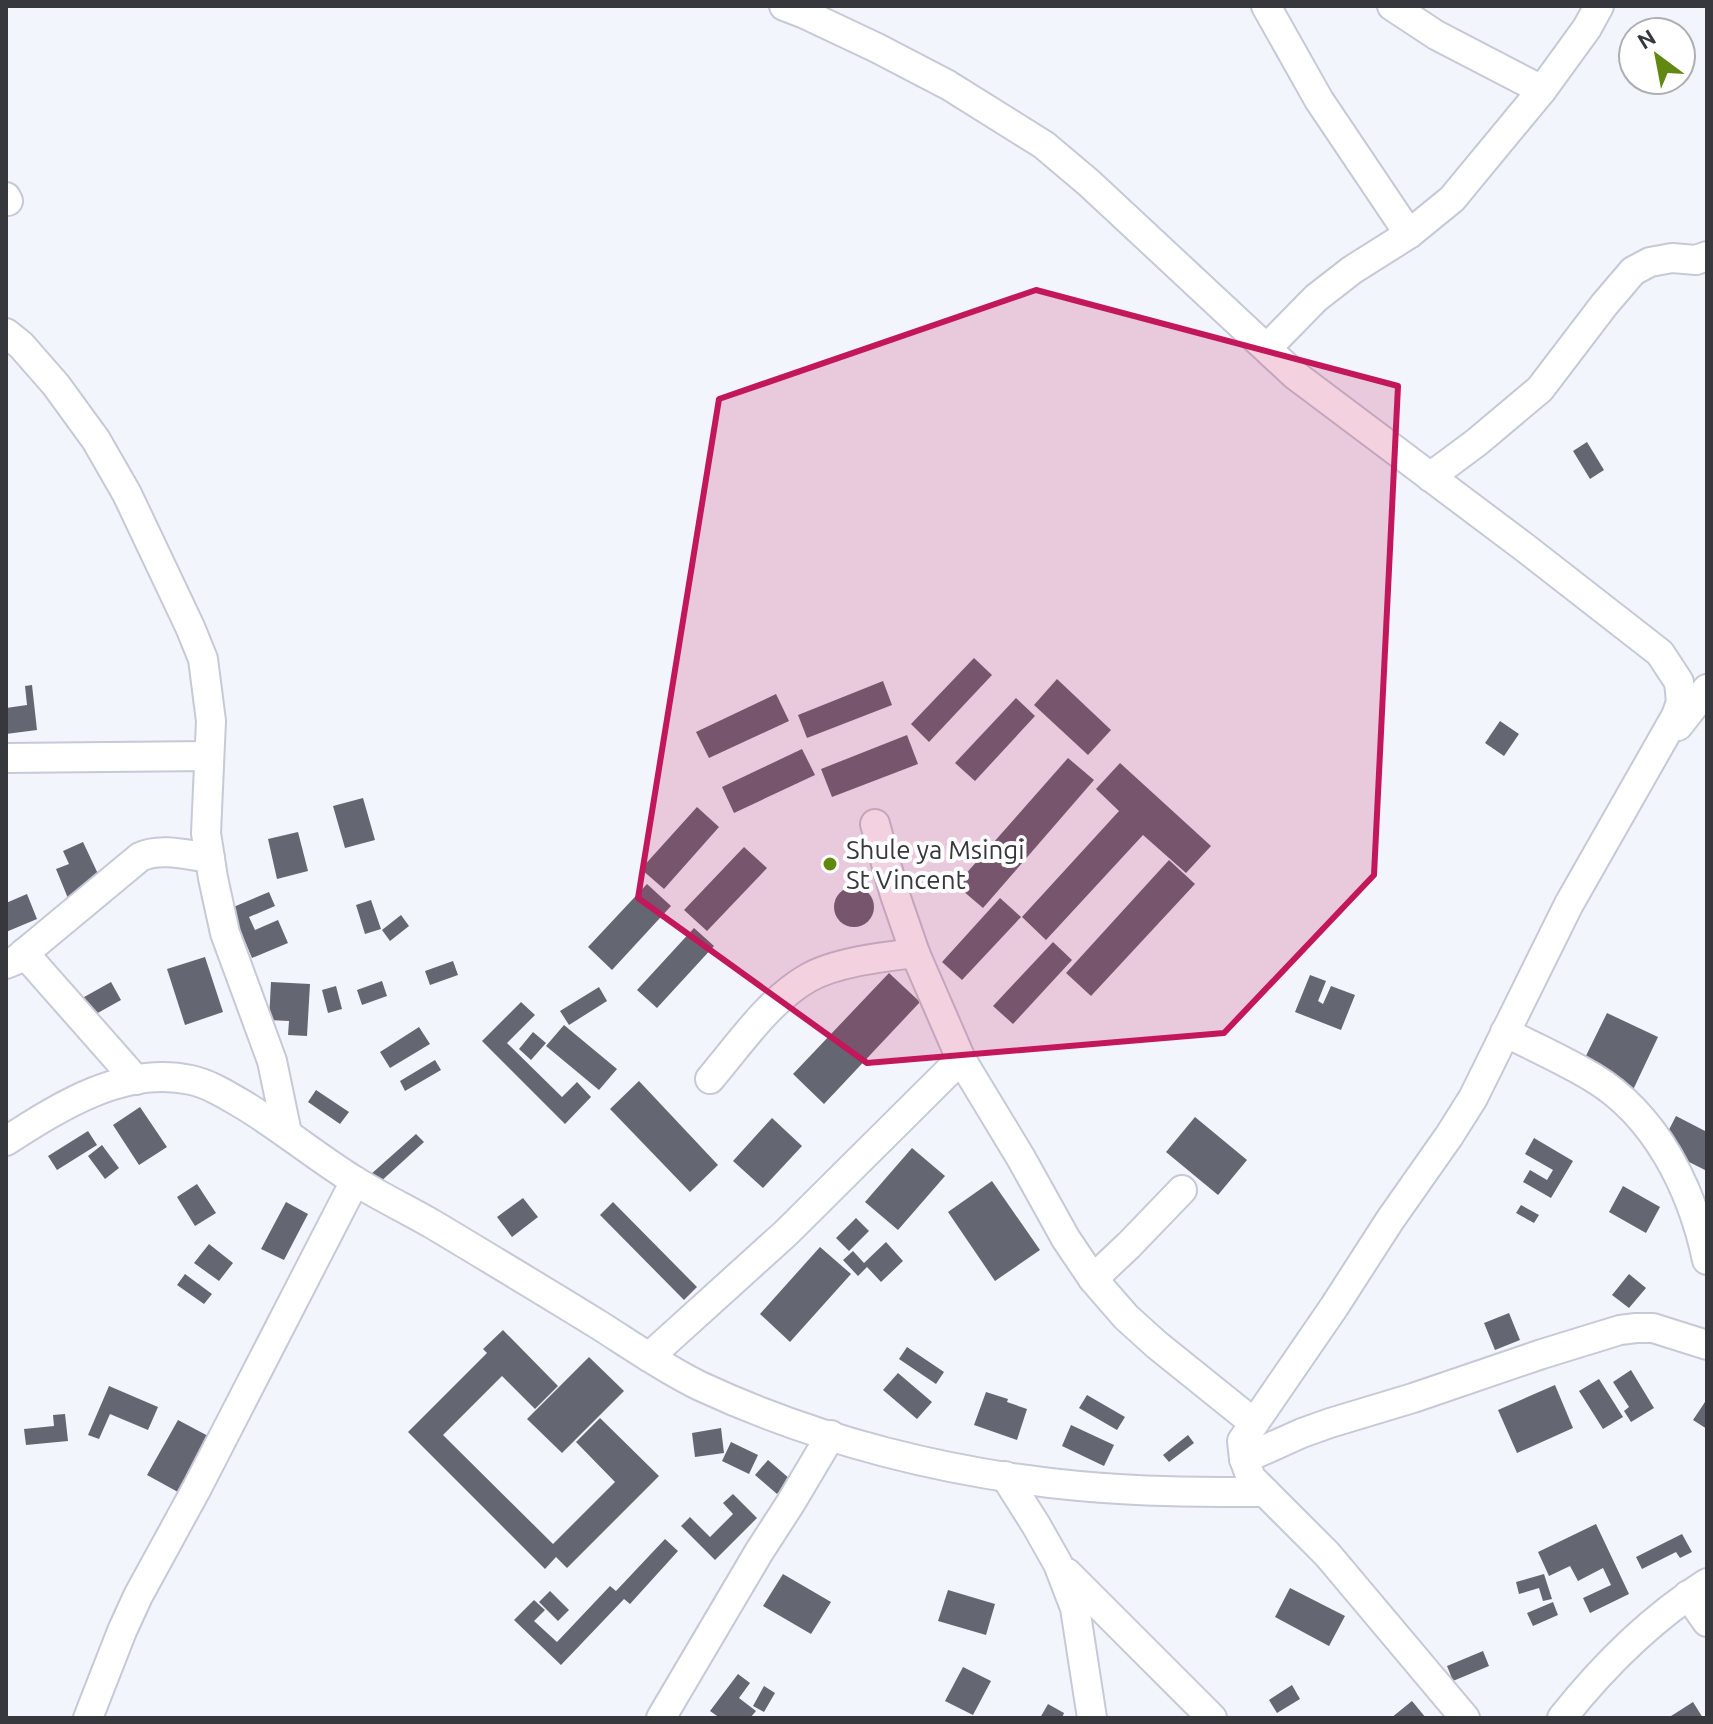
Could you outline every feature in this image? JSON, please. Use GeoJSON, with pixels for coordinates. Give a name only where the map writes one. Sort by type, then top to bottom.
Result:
{"type":"FeatureCollection","features":[{"type":"Feature","properties":{"kind":"street"},"geometry":{"type":"LineString","coordinates":[[784,6],[948,85],[1044,145],[1295,375],[1660,653],[1679,682],[1681,702],[1676,716],[1569,904],[1473,1098],[1242,1441],[1251,1478],[1327,1554],[1465,1718]]}},
{"type":"Feature","properties":{"kind":"street"},"geometry":{"type":"LineString","coordinates":[[1266,6],[1319,100],[1409,234]]}},
{"type":"Feature","properties":{"kind":"street"},"geometry":{"type":"LineString","coordinates":[[1392,6],[1436,35],[1542,90]]}},
{"type":"Feature","properties":{"kind":"street"},"geometry":{"type":"LineString","coordinates":[[1267,348],[1316,298],[1352,270],[1409,234],[1452,199],[1542,90],[1587,28],[1599,6]]}},
{"type":"Feature","properties":{"kind":"street"},"geometry":{"type":"LineString","coordinates":[[1430,477],[1540,389],[1633,271],[1650,262],[1672,258],[1696,260],[1707,256]]}},
{"type":"Feature","properties":{"kind":"street"},"geometry":{"type":"LineString","coordinates":[[6,333],[21,345],[56,385],[96,440],[127,494],[203,659],[211,721],[206,833],[210,858],[225,933],[272,1061],[287,1133]]}},
{"type":"Feature","properties":{"kind":"street"},"geometry":{"type":"LineString","coordinates":[[1653,756],[1707,689]]}},
{"type":"Feature","properties":{"kind":"street"},"geometry":{"type":"LineString","coordinates":[[6,758],[209,756]]}},
{"type":"Feature","properties":{"kind":"street"},"geometry":{"type":"LineString","coordinates":[[875,824],[915,953],[961,1059],[1066,1239],[1093,1279],[1126,1317],[1254,1423]]}},
{"type":"Feature","properties":{"kind":"street"},"geometry":{"type":"LineString","coordinates":[[136,1080],[15,959],[140,857],[156,852],[210,858]]}},
{"type":"Feature","properties":{"kind":"street"},"geometry":{"type":"LineString","coordinates":[[710,1079],[764,1015],[788,991],[810,977],[843,965],[915,953]]}},
{"type":"Feature","properties":{"kind":"street"},"geometry":{"type":"LineString","coordinates":[[1505,1032],[1593,1077],[1619,1096],[1643,1120],[1683,1184],[1695,1213],[1707,1260]]}},
{"type":"Feature","properties":{"kind":"street"},"geometry":{"type":"LineString","coordinates":[[649,1357],[786,1233],[961,1059]]}},
{"type":"Feature","properties":{"kind":"street"},"geometry":{"type":"LineString","coordinates":[[6,1141],[45,1116],[100,1089],[149,1077],[192,1080],[229,1096],[355,1181],[512,1271],[649,1357],[698,1385],[786,1422],[961,1470],[1078,1486],[1180,1492],[1265,1492]]}},
{"type":"Feature","properties":{"kind":"street"},"geometry":{"type":"LineString","coordinates":[[88,1718],[138,1596],[355,1181]]}},
{"type":"Feature","properties":{"kind":"street"},"geometry":{"type":"LineString","coordinates":[[1093,1279],[1182,1190]]}},
{"type":"Feature","properties":{"kind":"street"},"geometry":{"type":"LineString","coordinates":[[1244,1459],[1330,1423],[1620,1330],[1653,1328],[1707,1345]]}},
{"type":"Feature","properties":{"kind":"street"},"geometry":{"type":"LineString","coordinates":[[661,1718],[831,1435]]}},
{"type":"Feature","properties":{"kind":"street"},"geometry":{"type":"LineString","coordinates":[[1005,1476],[1058,1564],[1075,1608],[1092,1718]]}},
{"type":"Feature","properties":{"kind":"street"},"geometry":{"type":"LineString","coordinates":[[1058,1564],[1212,1718]]}},
{"type":"Feature","properties":{"kind":"street"},"geometry":{"type":"LineString","coordinates":[[1562,1718],[1629,1642],[1697,1589],[1707,1622]]}},
{"type":"Feature","properties":{"kind":"highlighted area"},"geometry":{"type":"Polygon","coordinates":[[[1036,290],[1398,386],[1374,875],[1224,1033],[867,1063],[638,898],[719,399],[1036,290]]]}},
{"type":"Feature","properties":{"kind":"building"},"geometry":{"type":"Polygon","coordinates":[[[1587,442],[1604,470],[1590,479],[1573,451],[1587,442]]]}},
{"type":"Feature","properties":{"kind":"building"},"geometry":{"type":"Polygon","coordinates":[[[974,658],[992,675],[929,742],[911,724],[974,658]]]}},
{"type":"Feature","properties":{"kind":"building"},"geometry":{"type":"Polygon","coordinates":[[[1057,679],[1111,730],[1088,755],[1034,705],[1057,679]]]}},
{"type":"Feature","properties":{"kind":"building"},"geometry":{"type":"Polygon","coordinates":[[[883,681],[892,705],[807,738],[798,715],[883,681]]]}},
{"type":"Feature","properties":{"kind":"building"},"geometry":{"type":"Polygon","coordinates":[[[32,685],[37,730],[6,734],[6,708],[27,705],[25,686],[32,685]]]}},
{"type":"Feature","properties":{"kind":"building"},"geometry":{"type":"Polygon","coordinates":[[[776,694],[789,721],[709,758],[696,732],[776,694]]]}},
{"type":"Feature","properties":{"kind":"building"},"geometry":{"type":"Polygon","coordinates":[[[1016,698],[1035,716],[975,781],[955,763],[1016,698]]]}},
{"type":"Feature","properties":{"kind":"building"},"geometry":{"type":"Polygon","coordinates":[[[1500,721],[1519,734],[1504,756],[1485,743],[1500,721]]]}},
{"type":"Feature","properties":{"kind":"building"},"geometry":{"type":"Polygon","coordinates":[[[907,735],[918,764],[832,797],[821,769],[907,735]]]}},
{"type":"Feature","properties":{"kind":"building"},"geometry":{"type":"Polygon","coordinates":[[[802,749],[815,775],[734,813],[722,787],[802,749]]]}},
{"type":"Feature","properties":{"kind":"building"},"geometry":{"type":"Polygon","coordinates":[[[1068,758],[1094,780],[983,908],[956,885],[1068,758]]]}},
{"type":"Feature","properties":{"kind":"building"},"geometry":{"type":"Polygon","coordinates":[[[1120,763],[1211,846],[1186,873],[1143,835],[1046,940],[1022,917],[1119,811],[1096,789],[1120,763]]]}},
{"type":"Feature","properties":{"kind":"building"},"geometry":{"type":"Polygon","coordinates":[[[363,798],[375,840],[345,848],[333,806],[363,798]]]}},
{"type":"Feature","properties":{"kind":"building"},"geometry":{"type":"Polygon","coordinates":[[[697,807],[719,827],[664,889],[641,869],[697,807]]]}},
{"type":"Feature","properties":{"kind":"building"},"geometry":{"type":"Polygon","coordinates":[[[298,832],[308,871],[277,879],[268,839],[298,832]]]}},
{"type":"Feature","properties":{"kind":"building"},"geometry":{"type":"Polygon","coordinates":[[[83,842],[107,893],[72,908],[56,869],[69,864],[63,851],[83,842]]]}},
{"type":"Feature","properties":{"kind":"building"},"geometry":{"type":"Polygon","coordinates":[[[744,847],[767,868],[707,931],[684,910],[744,847]]]}},
{"type":"Feature","properties":{"kind":"building"},"geometry":{"type":"Polygon","coordinates":[[[1169,860],[1195,884],[1091,996],[1066,973],[1169,860]]]}},
{"type":"Feature","properties":{"kind":"building"},"geometry":{"type":"Polygon","coordinates":[[[647,884],[671,906],[612,970],[588,947],[647,884]]]}},
{"type":"Feature","properties":{"kind":"building"},"geometry":{"type":"Polygon","coordinates":[[[854,887],[868,893],[874,907],[868,921],[854,927],[840,921],[834,907],[840,893],[854,887]]]}},
{"type":"Feature","properties":{"kind":"building"},"geometry":{"type":"Polygon","coordinates":[[[269,892],[275,906],[249,917],[255,930],[278,920],[288,943],[252,958],[231,908],[269,892]]]}},
{"type":"Feature","properties":{"kind":"building"},"geometry":{"type":"Polygon","coordinates":[[[27,894],[37,919],[6,932],[6,903],[27,894]]]}},
{"type":"Feature","properties":{"kind":"building"},"geometry":{"type":"Polygon","coordinates":[[[1000,898],[1021,917],[962,980],[942,962],[1000,898]]]}},
{"type":"Feature","properties":{"kind":"building"},"geometry":{"type":"Polygon","coordinates":[[[371,900],[381,929],[365,934],[356,905],[371,900]]]}},
{"type":"Feature","properties":{"kind":"building"},"geometry":{"type":"Polygon","coordinates":[[[401,915],[409,926],[390,941],[382,930],[401,915]]]}},
{"type":"Feature","properties":{"kind":"building"},"geometry":{"type":"Polygon","coordinates":[[[694,928],[714,946],[657,1008],[637,990],[694,928]]]}},
{"type":"Feature","properties":{"kind":"building"},"geometry":{"type":"Polygon","coordinates":[[[1053,942],[1072,960],[1013,1024],[993,1006],[1053,942]]]}},
{"type":"Feature","properties":{"kind":"building"},"geometry":{"type":"Polygon","coordinates":[[[205,957],[223,1012],[185,1025],[167,969],[205,957]]]}},
{"type":"Feature","properties":{"kind":"building"},"geometry":{"type":"Polygon","coordinates":[[[453,961],[458,975],[430,985],[425,971],[453,961]]]}},
{"type":"Feature","properties":{"kind":"building"},"geometry":{"type":"Polygon","coordinates":[[[889,973],[920,1002],[824,1104],[793,1074],[889,973]]]}},
{"type":"Feature","properties":{"kind":"building"},"geometry":{"type":"Polygon","coordinates":[[[1310,975],[1326,981],[1318,1001],[1323,1004],[1331,986],[1355,995],[1341,1030],[1295,1012],[1310,975]]]}},
{"type":"Feature","properties":{"kind":"building"},"geometry":{"type":"Polygon","coordinates":[[[382,981],[387,996],[362,1005],[357,990],[382,981]]]}},
{"type":"Feature","properties":{"kind":"building"},"geometry":{"type":"Polygon","coordinates":[[[111,982],[121,1000],[87,1019],[77,1001],[111,982]]]}},
{"type":"Feature","properties":{"kind":"building"},"geometry":{"type":"Polygon","coordinates":[[[271,982],[310,984],[307,1036],[288,1035],[289,1021],[269,1020],[271,982]]]}},
{"type":"Feature","properties":{"kind":"building"},"geometry":{"type":"Polygon","coordinates":[[[336,986],[342,1009],[328,1013],[322,990],[336,986]]]}},
{"type":"Feature","properties":{"kind":"building"},"geometry":{"type":"Polygon","coordinates":[[[599,987],[607,1001],[569,1025],[560,1011],[599,987]]]}},
{"type":"Feature","properties":{"kind":"building"},"geometry":{"type":"Polygon","coordinates":[[[521,1002],[535,1015],[507,1043],[562,1097],[577,1082],[591,1097],[565,1124],[482,1041],[521,1002]]]}},
{"type":"Feature","properties":{"kind":"building"},"geometry":{"type":"Polygon","coordinates":[[[1607,1013],[1658,1037],[1632,1092],[1580,1068],[1607,1013]]]}},
{"type":"Feature","properties":{"kind":"building"},"geometry":{"type":"Polygon","coordinates":[[[564,1025],[617,1069],[599,1090],[546,1046],[564,1025]]]}},
{"type":"Feature","properties":{"kind":"building"},"geometry":{"type":"Polygon","coordinates":[[[419,1027],[430,1044],[390,1068],[380,1052],[419,1027]]]}},
{"type":"Feature","properties":{"kind":"building"},"geometry":{"type":"Polygon","coordinates":[[[533,1032],[546,1043],[531,1060],[519,1049],[533,1032]]]}},
{"type":"Feature","properties":{"kind":"building"},"geometry":{"type":"Polygon","coordinates":[[[435,1060],[441,1070],[405,1091],[400,1081],[435,1060]]]}},
{"type":"Feature","properties":{"kind":"building"},"geometry":{"type":"Polygon","coordinates":[[[639,1081],[718,1165],[690,1192],[610,1109],[639,1081]]]}},
{"type":"Feature","properties":{"kind":"building"},"geometry":{"type":"Polygon","coordinates":[[[316,1090],[349,1112],[340,1124],[308,1102],[316,1090]]]}},
{"type":"Feature","properties":{"kind":"building"},"geometry":{"type":"Polygon","coordinates":[[[140,1107],[167,1147],[139,1165],[113,1125],[140,1107]]]}},
{"type":"Feature","properties":{"kind":"building"},"geometry":{"type":"Polygon","coordinates":[[[1676,1116],[1707,1132],[1707,1171],[1687,1161],[1681,1171],[1655,1157],[1676,1116]]]}},
{"type":"Feature","properties":{"kind":"building"},"geometry":{"type":"Polygon","coordinates":[[[1195,1117],[1247,1160],[1218,1195],[1166,1152],[1195,1117]]]}},
{"type":"Feature","properties":{"kind":"building"},"geometry":{"type":"Polygon","coordinates":[[[772,1118],[802,1146],[763,1188],[733,1161],[772,1118]]]}},
{"type":"Feature","properties":{"kind":"building"},"geometry":{"type":"Polygon","coordinates":[[[88,1131],[97,1145],[57,1170],[48,1156],[88,1131]]]}},
{"type":"Feature","properties":{"kind":"building"},"geometry":{"type":"Polygon","coordinates":[[[416,1134],[424,1142],[378,1184],[370,1175],[416,1134]]]}},
{"type":"Feature","properties":{"kind":"building"},"geometry":{"type":"Polygon","coordinates":[[[1534,1138],[1573,1161],[1551,1198],[1523,1182],[1530,1170],[1547,1180],[1553,1170],[1525,1154],[1534,1138]]]}},
{"type":"Feature","properties":{"kind":"building"},"geometry":{"type":"Polygon","coordinates":[[[102,1145],[119,1168],[105,1179],[88,1156],[102,1145]]]}},
{"type":"Feature","properties":{"kind":"building"},"geometry":{"type":"Polygon","coordinates":[[[912,1148],[945,1176],[898,1230],[865,1202],[912,1148]]]}},
{"type":"Feature","properties":{"kind":"building"},"geometry":{"type":"Polygon","coordinates":[[[992,1181],[1040,1250],[995,1281],[948,1212],[992,1181]]]}},
{"type":"Feature","properties":{"kind":"building"},"geometry":{"type":"Polygon","coordinates":[[[197,1184],[216,1213],[195,1226],[177,1197],[197,1184]]]}},
{"type":"Feature","properties":{"kind":"building"},"geometry":{"type":"Polygon","coordinates":[[[1623,1186],[1660,1207],[1646,1233],[1609,1212],[1623,1186]]]}},
{"type":"Feature","properties":{"kind":"building"},"geometry":{"type":"Polygon","coordinates":[[[523,1198],[538,1217],[512,1237],[497,1217],[523,1198]]]}},
{"type":"Feature","properties":{"kind":"building"},"geometry":{"type":"Polygon","coordinates":[[[286,1202],[308,1214],[284,1260],[261,1249],[286,1202]]]}},
{"type":"Feature","properties":{"kind":"building"},"geometry":{"type":"Polygon","coordinates":[[[613,1202],[697,1287],[684,1300],[600,1215],[613,1202]]]}},
{"type":"Feature","properties":{"kind":"building"},"geometry":{"type":"Polygon","coordinates":[[[1521,1205],[1539,1215],[1534,1223],[1516,1213],[1521,1205]]]}},
{"type":"Feature","properties":{"kind":"building"},"geometry":{"type":"Polygon","coordinates":[[[856,1218],[869,1231],[849,1251],[836,1238],[856,1218]]]}},
{"type":"Feature","properties":{"kind":"building"},"geometry":{"type":"Polygon","coordinates":[[[886,1242],[903,1261],[881,1282],[867,1267],[858,1276],[843,1260],[853,1251],[864,1263],[886,1242]]]}},
{"type":"Feature","properties":{"kind":"building"},"geometry":{"type":"Polygon","coordinates":[[[209,1244],[233,1263],[219,1281],[194,1263],[209,1244]]]}},
{"type":"Feature","properties":{"kind":"building"},"geometry":{"type":"Polygon","coordinates":[[[820,1247],[851,1274],[790,1342],[760,1314],[820,1247]]]}},
{"type":"Feature","properties":{"kind":"building"},"geometry":{"type":"Polygon","coordinates":[[[185,1274],[212,1294],[204,1304],[177,1285],[185,1274]]]}},
{"type":"Feature","properties":{"kind":"building"},"geometry":{"type":"Polygon","coordinates":[[[1629,1274],[1646,1288],[1629,1308],[1612,1295],[1629,1274]]]}},
{"type":"Feature","properties":{"kind":"building"},"geometry":{"type":"Polygon","coordinates":[[[1509,1313],[1520,1340],[1495,1350],[1484,1323],[1509,1313]]]}},
{"type":"Feature","properties":{"kind":"building"},"geometry":{"type":"Polygon","coordinates":[[[503,1330],[558,1386],[535,1409],[502,1376],[443,1435],[553,1544],[615,1482],[576,1442],[600,1418],[659,1476],[567,1568],[556,1557],[545,1569],[408,1432],[487,1353],[483,1349],[503,1330]]]}},
{"type":"Feature","properties":{"kind":"building"},"geometry":{"type":"Polygon","coordinates":[[[907,1347],[944,1372],[936,1384],[899,1359],[907,1347]]]}},
{"type":"Feature","properties":{"kind":"building"},"geometry":{"type":"Polygon","coordinates":[[[589,1357],[624,1391],[562,1453],[527,1419],[589,1357]]]}},
{"type":"Feature","properties":{"kind":"building"},"geometry":{"type":"Polygon","coordinates":[[[1631,1370],[1654,1408],[1631,1422],[1624,1411],[1629,1407],[1613,1382],[1631,1370]]]}},
{"type":"Feature","properties":{"kind":"building"},"geometry":{"type":"Polygon","coordinates":[[[898,1373],[932,1402],[917,1419],[883,1390],[898,1373]]]}},
{"type":"Feature","properties":{"kind":"building"},"geometry":{"type":"Polygon","coordinates":[[[1599,1379],[1623,1417],[1603,1429],[1579,1391],[1599,1379]]]}},
{"type":"Feature","properties":{"kind":"building"},"geometry":{"type":"Polygon","coordinates":[[[1555,1385],[1573,1428],[1517,1453],[1498,1410],[1555,1385]]]}},
{"type":"Feature","properties":{"kind":"building"},"geometry":{"type":"Polygon","coordinates":[[[109,1386],[158,1407],[148,1430],[110,1414],[99,1439],[88,1435],[109,1386]]]}},
{"type":"Feature","properties":{"kind":"building"},"geometry":{"type":"Polygon","coordinates":[[[986,1392],[1027,1409],[1017,1440],[974,1425],[986,1392]]]}},
{"type":"Feature","properties":{"kind":"building"},"geometry":{"type":"Polygon","coordinates":[[[1087,1395],[1125,1417],[1117,1430],[1079,1408],[1087,1395]]]}},
{"type":"Feature","properties":{"kind":"building"},"geometry":{"type":"Polygon","coordinates":[[[1707,1399],[1707,1429],[1693,1420],[1707,1399]]]}},
{"type":"Feature","properties":{"kind":"building"},"geometry":{"type":"Polygon","coordinates":[[[65,1414],[68,1441],[26,1445],[24,1429],[54,1426],[53,1415],[65,1414]]]}},
{"type":"Feature","properties":{"kind":"building"},"geometry":{"type":"Polygon","coordinates":[[[178,1420],[210,1437],[187,1497],[147,1475],[178,1420]]]}},
{"type":"Feature","properties":{"kind":"building"},"geometry":{"type":"Polygon","coordinates":[[[1071,1425],[1114,1445],[1104,1466],[1062,1446],[1071,1425]]]}},
{"type":"Feature","properties":{"kind":"building"},"geometry":{"type":"Polygon","coordinates":[[[721,1428],[724,1453],[695,1457],[692,1433],[721,1428]]]}},
{"type":"Feature","properties":{"kind":"building"},"geometry":{"type":"Polygon","coordinates":[[[1188,1435],[1194,1443],[1169,1462],[1163,1455],[1188,1435]]]}},
{"type":"Feature","properties":{"kind":"building"},"geometry":{"type":"Polygon","coordinates":[[[731,1442],[758,1455],[749,1474],[722,1461],[731,1442]]]}},
{"type":"Feature","properties":{"kind":"building"},"geometry":{"type":"Polygon","coordinates":[[[768,1460],[790,1479],[777,1494],[755,1475],[768,1460]]]}},
{"type":"Feature","properties":{"kind":"building"},"geometry":{"type":"Polygon","coordinates":[[[733,1494],[757,1518],[715,1560],[681,1526],[690,1517],[710,1537],[733,1514],[723,1503],[733,1494]]]}},
{"type":"Feature","properties":{"kind":"building"},"geometry":{"type":"Polygon","coordinates":[[[1596,1524],[1629,1594],[1590,1613],[1583,1598],[1611,1585],[1603,1568],[1578,1581],[1570,1566],[1549,1576],[1538,1552],[1596,1524]]]}},
{"type":"Feature","properties":{"kind":"building"},"geometry":{"type":"Polygon","coordinates":[[[1682,1534],[1692,1552],[1680,1558],[1676,1552],[1642,1569],[1636,1557],[1682,1534]]]}},
{"type":"Feature","properties":{"kind":"building"},"geometry":{"type":"Polygon","coordinates":[[[665,1539],[678,1551],[630,1604],[624,1599],[561,1665],[514,1620],[534,1600],[545,1610],[534,1621],[557,1642],[610,1586],[616,1591],[665,1539]]]}},
{"type":"Feature","properties":{"kind":"building"},"geometry":{"type":"Polygon","coordinates":[[[783,1574],[831,1602],[811,1634],[763,1606],[783,1574]]]}},
{"type":"Feature","properties":{"kind":"building"},"geometry":{"type":"Polygon","coordinates":[[[1544,1574],[1552,1599],[1543,1601],[1539,1588],[1519,1594],[1516,1582],[1544,1574]]]}},
{"type":"Feature","properties":{"kind":"building"},"geometry":{"type":"Polygon","coordinates":[[[1290,1588],[1345,1616],[1329,1646],[1275,1617],[1290,1588]]]}},
{"type":"Feature","properties":{"kind":"building"},"geometry":{"type":"Polygon","coordinates":[[[948,1590],[995,1604],[986,1635],[938,1621],[948,1590]]]}},
{"type":"Feature","properties":{"kind":"building"},"geometry":{"type":"Polygon","coordinates":[[[550,1591],[569,1610],[558,1621],[539,1602],[550,1591]]]}},
{"type":"Feature","properties":{"kind":"building"},"geometry":{"type":"Polygon","coordinates":[[[1553,1602],[1558,1615],[1533,1626],[1527,1613],[1553,1602]]]}},
{"type":"Feature","properties":{"kind":"building"},"geometry":{"type":"Polygon","coordinates":[[[1483,1651],[1489,1666],[1453,1681],[1447,1666],[1483,1651]]]}},
{"type":"Feature","properties":{"kind":"building"},"geometry":{"type":"Polygon","coordinates":[[[963,1667],[991,1681],[973,1715],[945,1701],[963,1667]]]}},
{"type":"Feature","properties":{"kind":"building"},"geometry":{"type":"Polygon","coordinates":[[[738,1674],[750,1683],[739,1698],[756,1711],[750,1718],[720,1718],[710,1711],[738,1674]]]}},
{"type":"Feature","properties":{"kind":"building"},"geometry":{"type":"Polygon","coordinates":[[[1292,1685],[1300,1699],[1277,1713],[1269,1700],[1292,1685]]]}},
{"type":"Feature","properties":{"kind":"building"},"geometry":{"type":"Polygon","coordinates":[[[764,1686],[775,1693],[764,1712],[753,1706],[764,1686]]]}},
{"type":"Feature","properties":{"kind":"building"},"geometry":{"type":"Polygon","coordinates":[[[1412,1701],[1426,1718],[1391,1718],[1412,1701]]]}},
{"type":"Feature","properties":{"kind":"building"},"geometry":{"type":"Polygon","coordinates":[[[1693,1702],[1703,1718],[1668,1718],[1693,1702]]]}},
{"type":"Feature","properties":{"kind":"building"},"geometry":{"type":"Polygon","coordinates":[[[1048,1704],[1064,1713],[1062,1718],[1040,1718],[1048,1704]]]}},
{"type":"Feature","properties":{"kind":"place","name":"Shule ya Msingi St Vincent"},"geometry":{"type":"Point","coordinates":[830,864]}}]}
